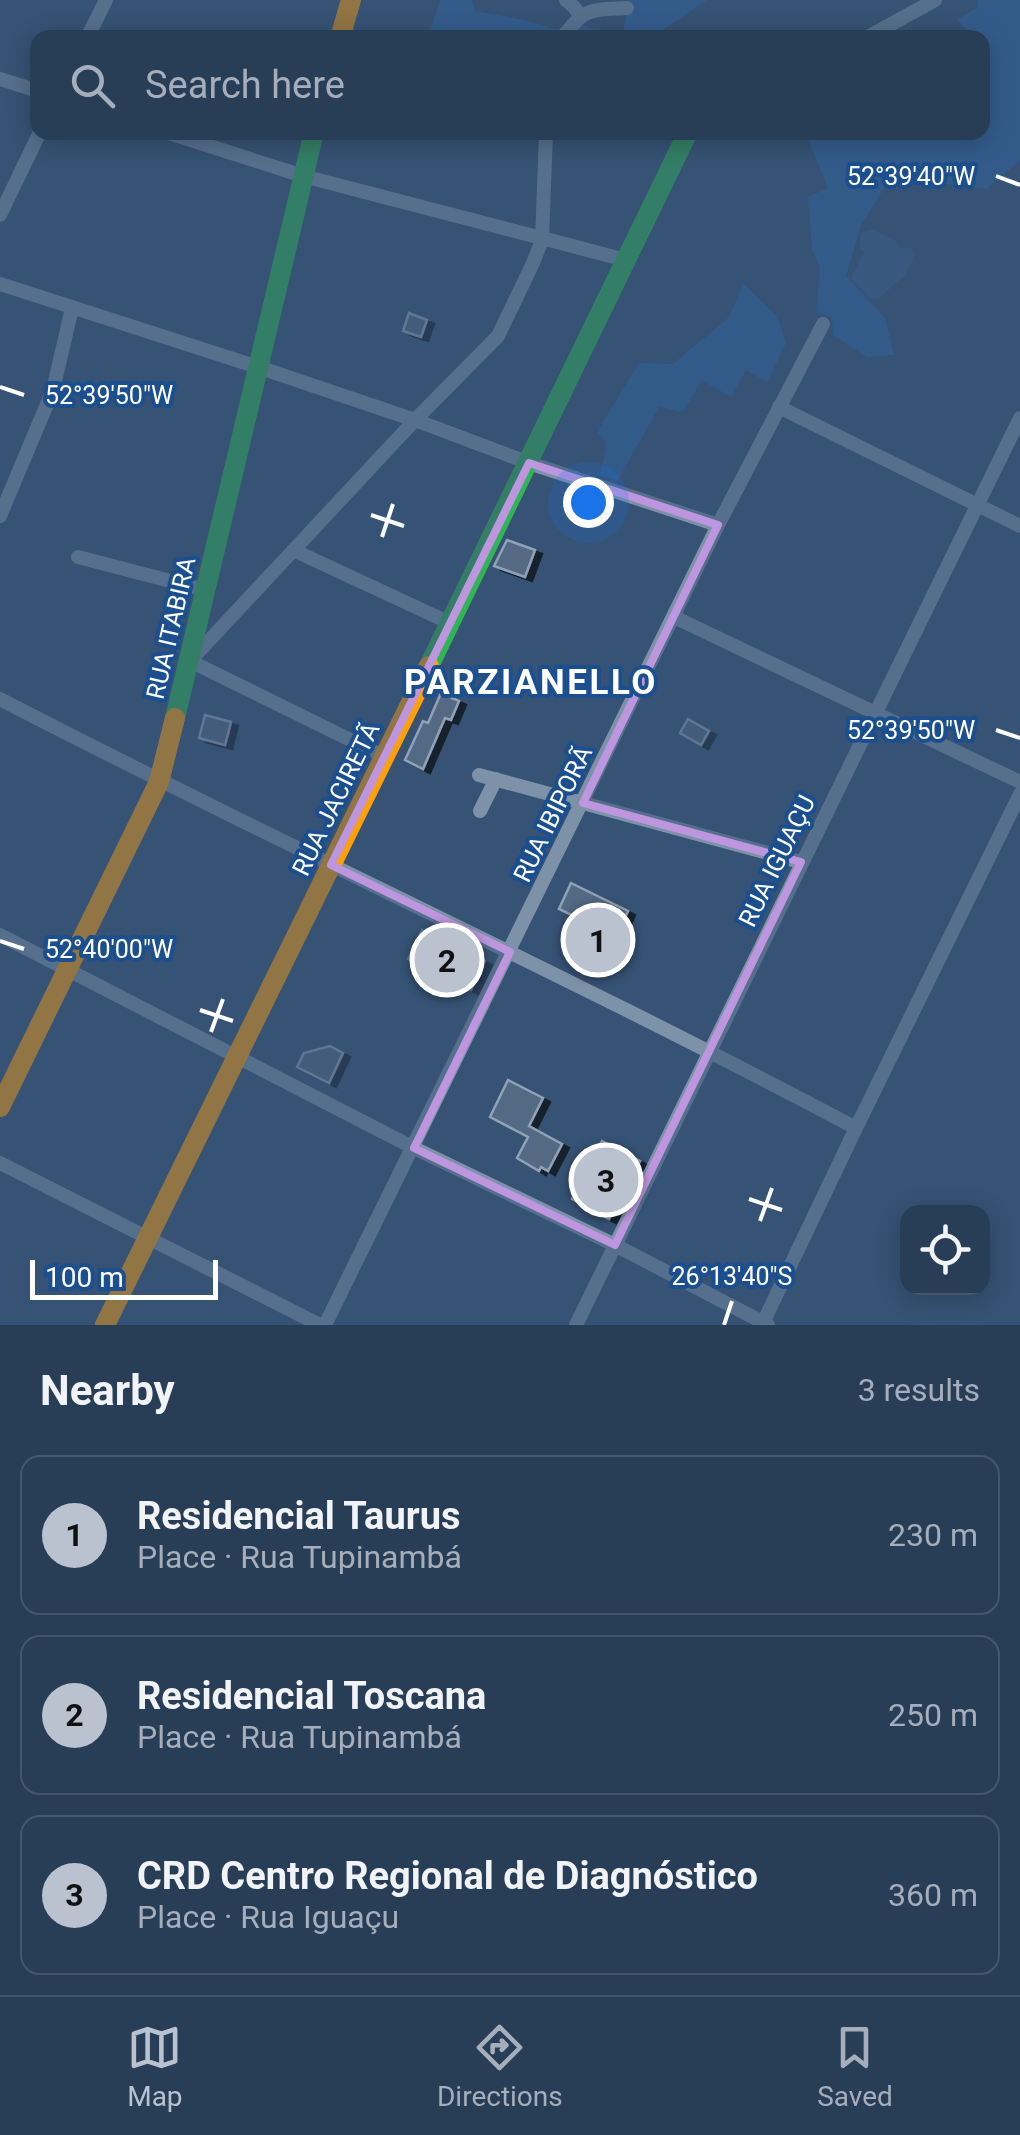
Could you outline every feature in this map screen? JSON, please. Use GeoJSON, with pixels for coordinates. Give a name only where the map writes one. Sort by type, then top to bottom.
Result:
{"type":"FeatureCollection","features":[{"type":"Feature","properties":{"kind":"street"},"geometry":{"type":"LineString","coordinates":[[91,30],[106,0]]}},
{"type":"Feature","properties":{"kind":"street"},"geometry":{"type":"LineString","coordinates":[[342,30],[350,0]]}},
{"type":"Feature","properties":{"kind":"street"},"geometry":{"type":"LineString","coordinates":[[566,0],[580,15]]}},
{"type":"Feature","properties":{"kind":"street"},"geometry":{"type":"LineString","coordinates":[[881,30],[935,0]]}},
{"type":"Feature","properties":{"kind":"street"},"geometry":{"type":"LineString","coordinates":[[568,30],[580,15],[627,8]]}},
{"type":"Feature","properties":{"kind":"street"},"geometry":{"type":"LineString","coordinates":[[0,79],[30,88]]}},
{"type":"Feature","properties":{"kind":"street"},"geometry":{"type":"LineString","coordinates":[[0,215],[36,140]]}},
{"type":"Feature","properties":{"kind":"street"},"geometry":{"type":"LineString","coordinates":[[191,140],[302,176],[626,260]]}},
{"type":"Feature","properties":{"kind":"street","name":"RUA ITABIRA"},"geometry":{"type":"LineString","coordinates":[[0,1107],[159,782],[312,140]]}},
{"type":"Feature","properties":{"kind":"street"},"geometry":{"type":"LineString","coordinates":[[384,756],[190,660],[498,336],[542,240],[546,140]]}},
{"type":"Feature","properties":{"kind":"street","name":"RUA JACIRETÃ"},"geometry":{"type":"LineString","coordinates":[[104,1325],[684,140]]}},
{"type":"Feature","properties":{"kind":"street"},"geometry":{"type":"LineString","coordinates":[[0,284],[258,366],[529,463],[718,525]]}},
{"type":"Feature","properties":{"kind":"street"},"geometry":{"type":"LineString","coordinates":[[0,516],[53,390],[72,308]]}},
{"type":"Feature","properties":{"kind":"street","name":"RUA IBIPORÃ"},"geometry":{"type":"LineString","coordinates":[[322,1325],[414,1148],[718,525],[823,324]]}},
{"type":"Feature","properties":{"kind":"street"},"geometry":{"type":"LineString","coordinates":[[779,407],[1020,526]]}},
{"type":"Feature","properties":{"kind":"street","name":"RUA IGUAÇU"},"geometry":{"type":"LineString","coordinates":[[576,1325],[1020,418]]}},
{"type":"Feature","properties":{"kind":"street"},"geometry":{"type":"LineString","coordinates":[[294,550],[450,623]]}},
{"type":"Feature","properties":{"kind":"street"},"geometry":{"type":"LineString","coordinates":[[78,558],[205,590]]}},
{"type":"Feature","properties":{"kind":"street"},"geometry":{"type":"LineString","coordinates":[[674,617],[1020,782]]}},
{"type":"Feature","properties":{"kind":"street"},"geometry":{"type":"LineString","coordinates":[[0,699],[159,782],[710,1050],[856,1128]]}},
{"type":"Feature","properties":{"kind":"street"},"geometry":{"type":"LineString","coordinates":[[479,775],[801,862]]}},
{"type":"Feature","properties":{"kind":"street"},"geometry":{"type":"LineString","coordinates":[[480,811],[496,779]]}},
{"type":"Feature","properties":{"kind":"street"},"geometry":{"type":"LineString","coordinates":[[0,936],[764,1324],[1020,794]]}},
{"type":"Feature","properties":{"kind":"street"},"geometry":{"type":"LineString","coordinates":[[0,1163],[322,1325]]}},
{"type":"Feature","properties":{"kind":"highlighted area"},"geometry":{"type":"Polygon","coordinates":[[[529,463],[718,525],[583,803],[801,862],[615,1245],[414,1148],[510,952],[331,865],[529,463]]]}},
{"type":"Feature","properties":{"kind":"shaded area"},"geometry":{"type":"Polygon","coordinates":[[[440,0],[472,0],[475,11],[555,29],[582,25],[596,30],[431,30],[440,0]]]}},
{"type":"Feature","properties":{"kind":"shaded area"},"geometry":{"type":"Polygon","coordinates":[[[629,0],[707,0],[664,30],[623,30],[629,0]]]}},
{"type":"Feature","properties":{"kind":"shaded area"},"geometry":{"type":"Polygon","coordinates":[[[978,0],[1020,0],[1020,160],[987,189],[891,177],[861,225],[846,276],[885,318],[894,355],[867,357],[833,335],[832,318],[816,312],[820,268],[812,249],[808,197],[828,188],[808,140],[990,140],[990,30],[967,30],[957,20],[978,7],[978,0]]]}},
{"type":"Feature","properties":{"kind":"shaded area"},"geometry":{"type":"Polygon","coordinates":[[[871,229],[898,242],[899,248],[912,248],[915,256],[904,276],[878,299],[870,298],[851,278],[864,252],[859,247],[862,232],[871,229]]]}},
{"type":"Feature","properties":{"kind":"shaded area"},"geometry":{"type":"Polygon","coordinates":[[[744,284],[777,316],[786,343],[767,382],[746,370],[731,397],[702,380],[683,412],[659,407],[618,480],[600,475],[607,442],[597,432],[639,363],[673,364],[728,318],[744,284]]]}},
{"type":"Feature","properties":{"kind":"building"},"geometry":{"type":"Polygon","coordinates":[[[409,313],[427,320],[421,337],[403,331],[409,313]]]}},
{"type":"Feature","properties":{"kind":"building"},"geometry":{"type":"Polygon","coordinates":[[[507,540],[535,550],[525,577],[494,566],[507,540]]]}},
{"type":"Feature","properties":{"kind":"building"},"geometry":{"type":"Polygon","coordinates":[[[441,693],[459,701],[451,720],[445,718],[423,769],[405,760],[441,693]]]}},
{"type":"Feature","properties":{"kind":"building"},"geometry":{"type":"Polygon","coordinates":[[[205,715],[231,722],[225,745],[199,738],[205,715]]]}},
{"type":"Feature","properties":{"kind":"building"},"geometry":{"type":"Polygon","coordinates":[[[688,719],[709,731],[701,745],[680,733],[688,719]]]}},
{"type":"Feature","properties":{"kind":"building"},"geometry":{"type":"Polygon","coordinates":[[[571,883],[628,911],[600,970],[574,957],[590,924],[559,909],[571,883]]]}},
{"type":"Feature","properties":{"kind":"building"},"geometry":{"type":"Polygon","coordinates":[[[422,930],[485,961],[471,990],[408,959],[422,930]]]}},
{"type":"Feature","properties":{"kind":"building"},"geometry":{"type":"Polygon","coordinates":[[[330,1046],[343,1053],[329,1083],[297,1067],[304,1053],[330,1046]]]}},
{"type":"Feature","properties":{"kind":"building"},"geometry":{"type":"Polygon","coordinates":[[[508,1080],[543,1098],[529,1126],[562,1144],[548,1171],[541,1167],[539,1171],[517,1158],[528,1137],[490,1117],[508,1080]]]}},
{"type":"Feature","properties":{"kind":"building"},"geometry":{"type":"Polygon","coordinates":[[[602,1141],[640,1161],[609,1219],[572,1199],[602,1141]]]}},
{"type":"Feature","properties":{"kind":"traffic: fast"},"geometry":{"type":"LineString","coordinates":[[175,718],[312,140]]}},
{"type":"Feature","properties":{"kind":"traffic: fast"},"geometry":{"type":"LineString","coordinates":[[429,666],[684,140]]}},
{"type":"Feature","properties":{"kind":"traffic: slow"},"geometry":{"type":"LineString","coordinates":[[342,30],[351,0]]}},
{"type":"Feature","properties":{"kind":"traffic: slow"},"geometry":{"type":"LineString","coordinates":[[105,1325],[429,666]]}},
{"type":"Feature","properties":{"kind":"traffic: slow"},"geometry":{"type":"LineString","coordinates":[[0,1107],[159,782],[175,718]]}},
{"type":"Feature","properties":{"kind":"place","name":"Residencial Taurus"},"geometry":{"type":"Point","coordinates":[598,940]}},
{"type":"Feature","properties":{"kind":"place","name":"Residencial Toscana"},"geometry":{"type":"Point","coordinates":[447,960]}},
{"type":"Feature","properties":{"kind":"place","name":"CRD Centro Regional de Diagnóstico"},"geometry":{"type":"Point","coordinates":[606,1180]}},
{"type":"Feature","properties":{"kind":"district","name":"PARZIANELLO"},"geometry":{"type":"Point","coordinates":[531,682]}}]}
